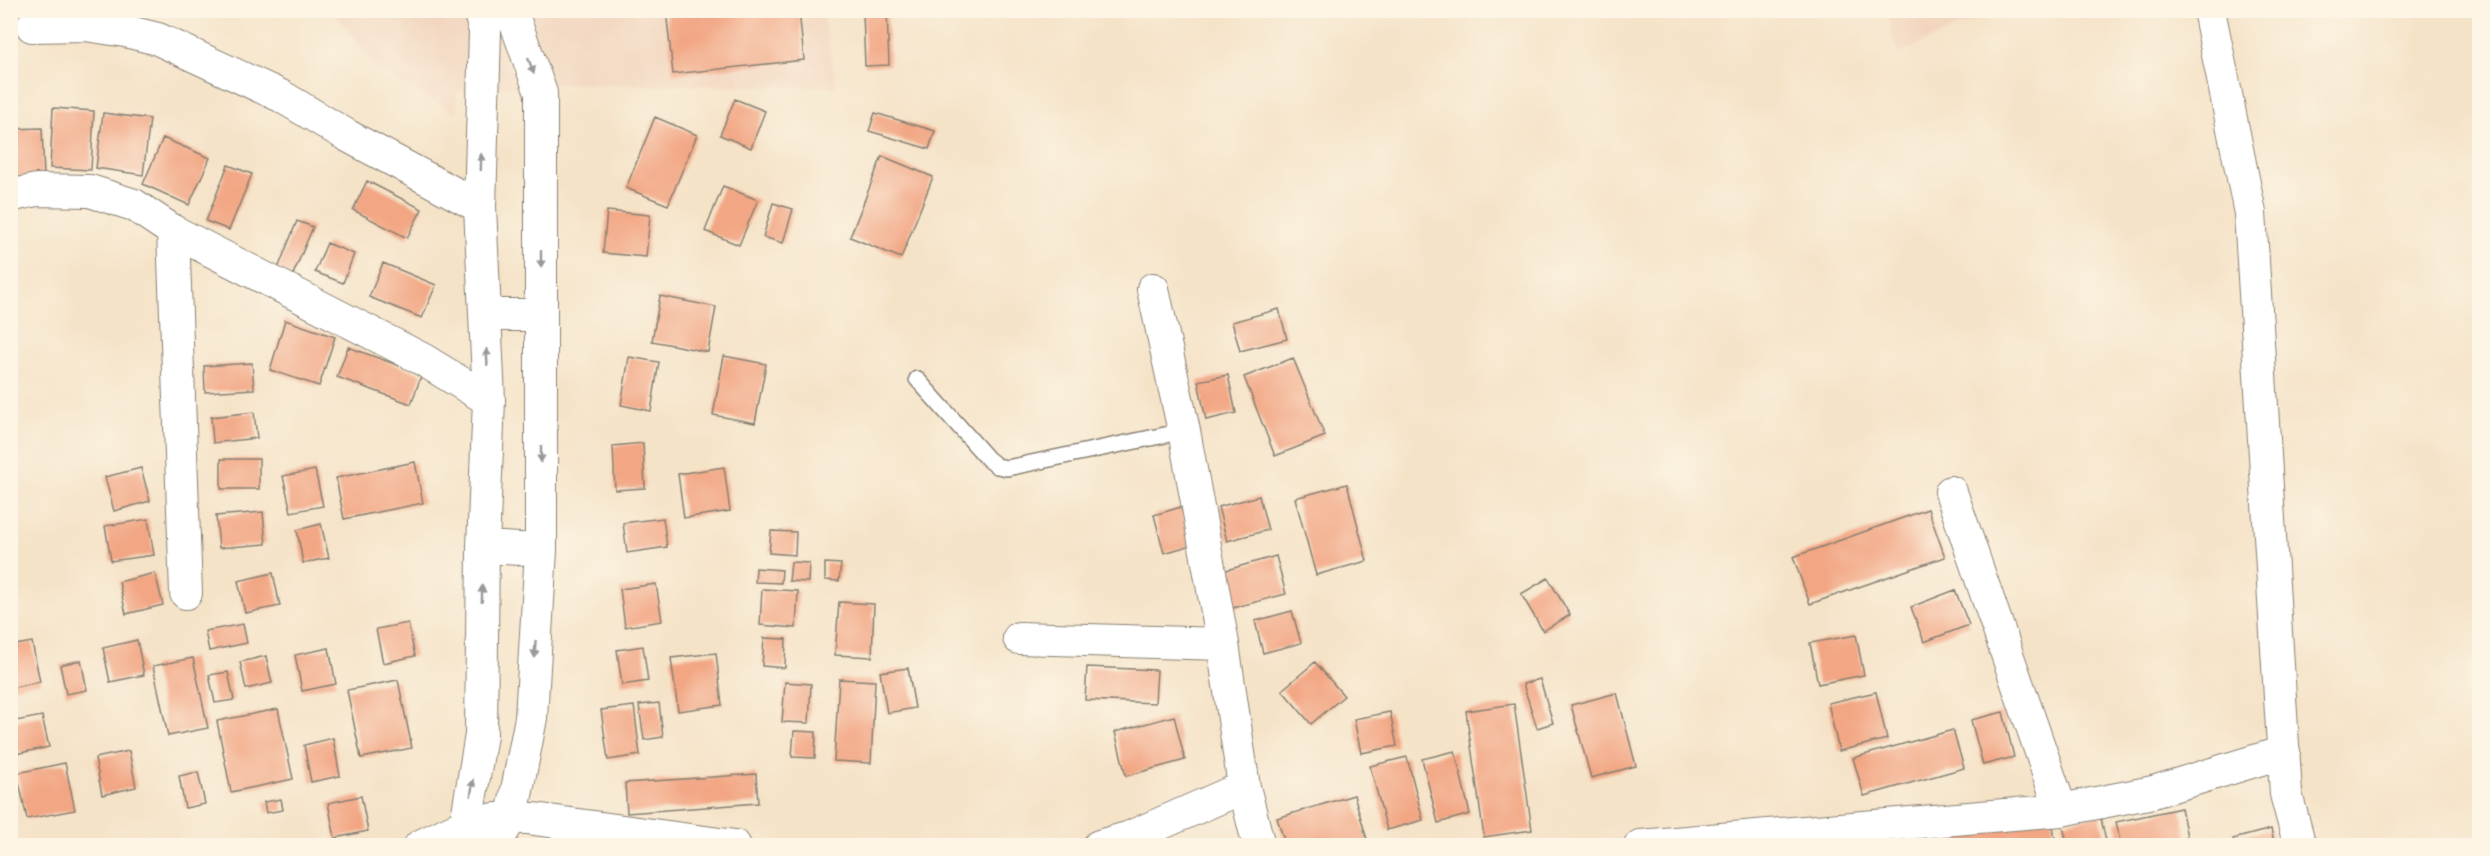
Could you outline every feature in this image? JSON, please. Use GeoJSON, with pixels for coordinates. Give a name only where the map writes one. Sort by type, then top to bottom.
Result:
{"type":"FeatureCollection","features":[{"type":"Feature","properties":{"kind":"street"},"geometry":{"type":"LineString","coordinates":[[468,835],[481,735],[483,547],[489,400],[480,207],[485,31],[479,10]]}},
{"type":"Feature","properties":{"kind":"street"},"geometry":{"type":"LineString","coordinates":[[494,846],[512,816],[531,718],[541,550],[541,93],[511,10]]}},
{"type":"Feature","properties":{"kind":"street"},"geometry":{"type":"LineString","coordinates":[[2209,10],[2250,213],[2286,794],[2300,846]]}},
{"type":"Feature","properties":{"kind":"street"},"geometry":{"type":"LineString","coordinates":[[32,26],[86,26],[125,31],[158,39],[282,96],[348,136],[480,207]]}},
{"type":"Feature","properties":{"kind":"street"},"geometry":{"type":"LineString","coordinates":[[10,196],[36,190],[90,191],[134,205],[173,231],[422,359],[489,400]]}},
{"type":"Feature","properties":{"kind":"street"},"geometry":{"type":"LineString","coordinates":[[173,231],[186,593]]}},
{"type":"Feature","properties":{"kind":"street"},"geometry":{"type":"LineString","coordinates":[[1153,289],[1184,431],[1223,644],[1244,787],[1259,846]]}},
{"type":"Feature","properties":{"kind":"street"},"geometry":{"type":"LineString","coordinates":[[485,315],[541,315]]}},
{"type":"Feature","properties":{"kind":"street"},"geometry":{"type":"LineString","coordinates":[[1951,492],[2061,810]]}},
{"type":"Feature","properties":{"kind":"street"},"geometry":{"type":"LineString","coordinates":[[483,547],[541,550]]}},
{"type":"Feature","properties":{"kind":"street"},"geometry":{"type":"LineString","coordinates":[[1018,638],[1223,644]]}},
{"type":"Feature","properties":{"kind":"street"},"geometry":{"type":"LineString","coordinates":[[1640,846],[1734,841],[2061,810],[2152,792],[2284,752]]}},
{"type":"Feature","properties":{"kind":"street"},"geometry":{"type":"LineString","coordinates":[[1099,846],[1130,841],[1244,787]]}},
{"type":"Feature","properties":{"kind":"street"},"geometry":{"type":"LineString","coordinates":[[420,846],[468,835],[512,816],[735,846]]}},
{"type":"Feature","properties":{"kind":"lane"},"geometry":{"type":"LineString","coordinates":[[917,379],[988,459],[1007,468],[1184,431]]}},
{"type":"Feature","properties":{"kind":"shaded area"},"geometry":{"type":"Polygon","coordinates":[[[1886,10],[1994,10],[1994,11],[1898,54],[1886,10]]]}},
{"type":"Feature","properties":{"kind":"shaded area"},"geometry":{"type":"Polygon","coordinates":[[[332,11],[822,11],[837,87],[566,84],[457,91],[456,114],[377,68],[332,11]]]}},
{"type":"Feature","properties":{"kind":"building"},"geometry":{"type":"Polygon","coordinates":[[[666,10],[799,10],[804,60],[673,74],[666,10]]]}},
{"type":"Feature","properties":{"kind":"building"},"geometry":{"type":"Polygon","coordinates":[[[887,11],[889,65],[865,66],[863,13],[887,11]]]}},
{"type":"Feature","properties":{"kind":"building"},"geometry":{"type":"Polygon","coordinates":[[[735,99],[765,111],[751,148],[720,135],[735,99]]]}},
{"type":"Feature","properties":{"kind":"building"},"geometry":{"type":"Polygon","coordinates":[[[53,108],[94,111],[91,170],[50,168],[53,108]]]}},
{"type":"Feature","properties":{"kind":"building"},"geometry":{"type":"Polygon","coordinates":[[[103,113],[150,119],[143,175],[96,168],[103,113]]]}},
{"type":"Feature","properties":{"kind":"building"},"geometry":{"type":"Polygon","coordinates":[[[875,113],[935,131],[929,149],[869,131],[875,113]]]}},
{"type":"Feature","properties":{"kind":"building"},"geometry":{"type":"Polygon","coordinates":[[[655,117],[697,135],[668,205],[626,188],[655,117]]]}},
{"type":"Feature","properties":{"kind":"building"},"geometry":{"type":"Polygon","coordinates":[[[42,128],[44,176],[10,178],[10,129],[42,128]]]}},
{"type":"Feature","properties":{"kind":"building"},"geometry":{"type":"Polygon","coordinates":[[[163,138],[210,158],[189,205],[143,184],[163,138]]]}},
{"type":"Feature","properties":{"kind":"building"},"geometry":{"type":"Polygon","coordinates":[[[882,156],[933,177],[901,258],[850,237],[882,156]]]}},
{"type":"Feature","properties":{"kind":"building"},"geometry":{"type":"Polygon","coordinates":[[[228,165],[252,174],[229,230],[206,221],[228,165]]]}},
{"type":"Feature","properties":{"kind":"building"},"geometry":{"type":"Polygon","coordinates":[[[367,181],[422,209],[407,238],[353,210],[367,181]]]}},
{"type":"Feature","properties":{"kind":"building"},"geometry":{"type":"Polygon","coordinates":[[[723,186],[758,200],[739,245],[705,231],[723,186]]]}},
{"type":"Feature","properties":{"kind":"building"},"geometry":{"type":"Polygon","coordinates":[[[773,203],[793,209],[783,243],[763,237],[773,203]]]}},
{"type":"Feature","properties":{"kind":"building"},"geometry":{"type":"Polygon","coordinates":[[[607,211],[650,215],[646,257],[603,253],[607,211]]]}},
{"type":"Feature","properties":{"kind":"building"},"geometry":{"type":"Polygon","coordinates":[[[297,221],[313,227],[292,277],[277,271],[297,221]]]}},
{"type":"Feature","properties":{"kind":"building"},"geometry":{"type":"Polygon","coordinates":[[[327,243],[354,254],[343,283],[315,272],[327,243]]]}},
{"type":"Feature","properties":{"kind":"building"},"geometry":{"type":"Polygon","coordinates":[[[383,263],[436,285],[422,318],[369,297],[383,263]]]}},
{"type":"Feature","properties":{"kind":"building"},"geometry":{"type":"Polygon","coordinates":[[[660,296],[716,307],[708,352],[652,341],[660,296]]]}},
{"type":"Feature","properties":{"kind":"building"},"geometry":{"type":"Polygon","coordinates":[[[1279,309],[1287,339],[1240,351],[1232,322],[1279,309]]]}},
{"type":"Feature","properties":{"kind":"building"},"geometry":{"type":"Polygon","coordinates":[[[285,320],[335,337],[319,386],[270,370],[285,320]]]}},
{"type":"Feature","properties":{"kind":"building"},"geometry":{"type":"Polygon","coordinates":[[[348,347],[422,374],[411,404],[337,377],[348,347]]]}},
{"type":"Feature","properties":{"kind":"building"},"geometry":{"type":"Polygon","coordinates":[[[724,356],[766,364],[755,423],[713,415],[724,356]]]}},
{"type":"Feature","properties":{"kind":"building"},"geometry":{"type":"Polygon","coordinates":[[[629,357],[659,362],[651,411],[621,405],[629,357]]]}},
{"type":"Feature","properties":{"kind":"building"},"geometry":{"type":"Polygon","coordinates":[[[1293,358],[1325,436],[1275,456],[1244,377],[1293,358]]]}},
{"type":"Feature","properties":{"kind":"building"},"geometry":{"type":"Polygon","coordinates":[[[252,363],[254,389],[205,392],[204,366],[252,363]]]}},
{"type":"Feature","properties":{"kind":"building"},"geometry":{"type":"Polygon","coordinates":[[[1228,375],[1236,413],[1206,420],[1198,381],[1228,375]]]}},
{"type":"Feature","properties":{"kind":"building"},"geometry":{"type":"Polygon","coordinates":[[[254,412],[257,438],[213,443],[211,417],[254,412]]]}},
{"type":"Feature","properties":{"kind":"building"},"geometry":{"type":"Polygon","coordinates":[[[643,443],[645,488],[615,490],[613,446],[643,443]]]}},
{"type":"Feature","properties":{"kind":"building"},"geometry":{"type":"Polygon","coordinates":[[[221,459],[259,459],[259,489],[221,489],[221,459]]]}},
{"type":"Feature","properties":{"kind":"building"},"geometry":{"type":"Polygon","coordinates":[[[415,462],[423,503],[344,519],[336,478],[415,462]]]}},
{"type":"Feature","properties":{"kind":"building"},"geometry":{"type":"Polygon","coordinates":[[[724,467],[730,511],[684,518],[678,474],[724,467]]]}},
{"type":"Feature","properties":{"kind":"building"},"geometry":{"type":"Polygon","coordinates":[[[141,468],[150,501],[114,511],[105,477],[141,468]]]}},
{"type":"Feature","properties":{"kind":"building"},"geometry":{"type":"Polygon","coordinates":[[[315,470],[323,506],[291,512],[283,476],[315,470]]]}},
{"type":"Feature","properties":{"kind":"building"},"geometry":{"type":"Polygon","coordinates":[[[1347,484],[1367,561],[1316,575],[1295,498],[1347,484]]]}},
{"type":"Feature","properties":{"kind":"building"},"geometry":{"type":"Polygon","coordinates":[[[1259,496],[1268,530],[1227,541],[1218,507],[1259,496]]]}},
{"type":"Feature","properties":{"kind":"building"},"geometry":{"type":"Polygon","coordinates":[[[1181,507],[1192,545],[1164,553],[1154,515],[1181,507]]]}},
{"type":"Feature","properties":{"kind":"building"},"geometry":{"type":"Polygon","coordinates":[[[1928,509],[1945,557],[1810,604],[1793,557],[1928,509]]]}},
{"type":"Feature","properties":{"kind":"building"},"geometry":{"type":"Polygon","coordinates":[[[263,512],[266,544],[219,548],[216,516],[263,512]]]}},
{"type":"Feature","properties":{"kind":"building"},"geometry":{"type":"Polygon","coordinates":[[[663,518],[667,547],[627,553],[623,523],[663,518]]]}},
{"type":"Feature","properties":{"kind":"building"},"geometry":{"type":"Polygon","coordinates":[[[148,519],[154,555],[111,561],[105,526],[148,519]]]}},
{"type":"Feature","properties":{"kind":"building"},"geometry":{"type":"Polygon","coordinates":[[[321,524],[329,558],[303,563],[297,530],[321,524]]]}},
{"type":"Feature","properties":{"kind":"building"},"geometry":{"type":"Polygon","coordinates":[[[771,531],[796,532],[795,555],[769,553],[771,531]]]}},
{"type":"Feature","properties":{"kind":"building"},"geometry":{"type":"Polygon","coordinates":[[[1276,556],[1286,594],[1233,608],[1223,571],[1276,556]]]}},
{"type":"Feature","properties":{"kind":"building"},"geometry":{"type":"Polygon","coordinates":[[[791,562],[809,563],[808,582],[789,581],[791,562]]]}},
{"type":"Feature","properties":{"kind":"building"},"geometry":{"type":"Polygon","coordinates":[[[825,563],[841,564],[839,581],[825,580],[825,563]]]}},
{"type":"Feature","properties":{"kind":"building"},"geometry":{"type":"Polygon","coordinates":[[[756,568],[782,570],[781,583],[755,582],[756,568]]]}},
{"type":"Feature","properties":{"kind":"building"},"geometry":{"type":"Polygon","coordinates":[[[155,573],[163,605],[126,614],[119,582],[155,573]]]}},
{"type":"Feature","properties":{"kind":"building"},"geometry":{"type":"Polygon","coordinates":[[[273,573],[280,606],[245,613],[238,581],[273,573]]]}},
{"type":"Feature","properties":{"kind":"building"},"geometry":{"type":"Polygon","coordinates":[[[1548,578],[1570,615],[1543,631],[1521,594],[1548,578]]]}},
{"type":"Feature","properties":{"kind":"building"},"geometry":{"type":"Polygon","coordinates":[[[656,584],[662,621],[625,627],[620,589],[656,584]]]}},
{"type":"Feature","properties":{"kind":"building"},"geometry":{"type":"Polygon","coordinates":[[[762,589],[798,591],[796,628],[760,625],[762,589]]]}},
{"type":"Feature","properties":{"kind":"building"},"geometry":{"type":"Polygon","coordinates":[[[1955,590],[1969,625],[1924,642],[1911,607],[1955,590]]]}},
{"type":"Feature","properties":{"kind":"building"},"geometry":{"type":"Polygon","coordinates":[[[839,602],[874,604],[872,657],[835,655],[839,602]]]}},
{"type":"Feature","properties":{"kind":"building"},"geometry":{"type":"Polygon","coordinates":[[[1292,611],[1301,643],[1263,653],[1255,621],[1292,611]]]}},
{"type":"Feature","properties":{"kind":"building"},"geometry":{"type":"Polygon","coordinates":[[[408,623],[415,656],[383,663],[376,629],[408,623]]]}},
{"type":"Feature","properties":{"kind":"building"},"geometry":{"type":"Polygon","coordinates":[[[243,624],[247,643],[209,651],[205,631],[243,624]]]}},
{"type":"Feature","properties":{"kind":"building"},"geometry":{"type":"Polygon","coordinates":[[[1856,635],[1864,675],[1818,684],[1810,643],[1856,635]]]}},
{"type":"Feature","properties":{"kind":"building"},"geometry":{"type":"Polygon","coordinates":[[[764,638],[786,639],[785,668],[762,666],[764,638]]]}},
{"type":"Feature","properties":{"kind":"building"},"geometry":{"type":"Polygon","coordinates":[[[137,640],[144,675],[110,682],[103,648],[137,640]]]}},
{"type":"Feature","properties":{"kind":"building"},"geometry":{"type":"Polygon","coordinates":[[[32,642],[40,682],[10,688],[10,646],[32,642]]]}},
{"type":"Feature","properties":{"kind":"building"},"geometry":{"type":"Polygon","coordinates":[[[643,646],[648,681],[622,685],[617,650],[643,646]]]}},
{"type":"Feature","properties":{"kind":"building"},"geometry":{"type":"Polygon","coordinates":[[[329,648],[336,684],[302,691],[295,655],[329,648]]]}},
{"type":"Feature","properties":{"kind":"building"},"geometry":{"type":"Polygon","coordinates":[[[716,653],[722,705],[678,711],[671,658],[716,653]]]}},
{"type":"Feature","properties":{"kind":"building"},"geometry":{"type":"Polygon","coordinates":[[[266,656],[272,683],[246,689],[240,662],[266,656]]]}},
{"type":"Feature","properties":{"kind":"building"},"geometry":{"type":"Polygon","coordinates":[[[193,658],[208,728],[168,736],[153,666],[193,658]]]}},
{"type":"Feature","properties":{"kind":"building"},"geometry":{"type":"Polygon","coordinates":[[[81,660],[87,690],[66,694],[60,665],[81,660]]]}},
{"type":"Feature","properties":{"kind":"building"},"geometry":{"type":"Polygon","coordinates":[[[1315,662],[1344,696],[1311,724],[1282,690],[1315,662]]]}},
{"type":"Feature","properties":{"kind":"building"},"geometry":{"type":"Polygon","coordinates":[[[1087,667],[1157,670],[1155,703],[1085,700],[1087,667]]]}},
{"type":"Feature","properties":{"kind":"building"},"geometry":{"type":"Polygon","coordinates":[[[908,668],[915,708],[887,713],[880,672],[908,668]]]}},
{"type":"Feature","properties":{"kind":"building"},"geometry":{"type":"Polygon","coordinates":[[[228,672],[234,700],[215,703],[209,675],[228,672]]]}},
{"type":"Feature","properties":{"kind":"building"},"geometry":{"type":"Polygon","coordinates":[[[839,679],[875,681],[871,763],[834,761],[839,679]]]}},
{"type":"Feature","properties":{"kind":"building"},"geometry":{"type":"Polygon","coordinates":[[[1540,679],[1553,723],[1537,728],[1523,684],[1540,679]]]}},
{"type":"Feature","properties":{"kind":"building"},"geometry":{"type":"Polygon","coordinates":[[[398,680],[412,748],[361,758],[347,690],[398,680]]]}},
{"type":"Feature","properties":{"kind":"building"},"geometry":{"type":"Polygon","coordinates":[[[785,682],[811,684],[809,723],[782,722],[785,682]]]}},
{"type":"Feature","properties":{"kind":"building"},"geometry":{"type":"Polygon","coordinates":[[[1876,692],[1887,739],[1839,751],[1828,703],[1876,692]]]}},
{"type":"Feature","properties":{"kind":"building"},"geometry":{"type":"Polygon","coordinates":[[[1617,693],[1636,766],[1591,778],[1571,705],[1617,693]]]}},
{"type":"Feature","properties":{"kind":"building"},"geometry":{"type":"Polygon","coordinates":[[[659,703],[663,737],[644,740],[639,705],[659,703]]]}},
{"type":"Feature","properties":{"kind":"building"},"geometry":{"type":"Polygon","coordinates":[[[1514,704],[1532,830],[1484,837],[1466,711],[1514,704]]]}},
{"type":"Feature","properties":{"kind":"building"},"geometry":{"type":"Polygon","coordinates":[[[634,706],[640,755],[608,760],[601,710],[634,706]]]}},
{"type":"Feature","properties":{"kind":"building"},"geometry":{"type":"Polygon","coordinates":[[[278,709],[293,779],[231,792],[217,721],[278,709]]]}},
{"type":"Feature","properties":{"kind":"building"},"geometry":{"type":"Polygon","coordinates":[[[1390,712],[1397,746],[1361,753],[1354,719],[1390,712]]]}},
{"type":"Feature","properties":{"kind":"building"},"geometry":{"type":"Polygon","coordinates":[[[2003,712],[2014,757],[1983,765],[1971,720],[2003,712]]]}},
{"type":"Feature","properties":{"kind":"building"},"geometry":{"type":"Polygon","coordinates":[[[42,716],[49,747],[15,754],[10,722],[42,716]]]}},
{"type":"Feature","properties":{"kind":"building"},"geometry":{"type":"Polygon","coordinates":[[[1174,716],[1185,760],[1126,776],[1115,732],[1174,716]]]}},
{"type":"Feature","properties":{"kind":"building"},"geometry":{"type":"Polygon","coordinates":[[[1953,730],[1964,768],[1864,796],[1853,758],[1953,730]]]}},
{"type":"Feature","properties":{"kind":"building"},"geometry":{"type":"Polygon","coordinates":[[[794,731],[816,732],[815,758],[792,757],[794,731]]]}},
{"type":"Feature","properties":{"kind":"building"},"geometry":{"type":"Polygon","coordinates":[[[333,738],[340,776],[311,782],[304,745],[333,738]]]}},
{"type":"Feature","properties":{"kind":"building"},"geometry":{"type":"Polygon","coordinates":[[[129,751],[136,787],[102,795],[95,758],[129,751]]]}},
{"type":"Feature","properties":{"kind":"building"},"geometry":{"type":"Polygon","coordinates":[[[1455,751],[1470,814],[1438,823],[1422,759],[1455,751]]]}},
{"type":"Feature","properties":{"kind":"building"},"geometry":{"type":"Polygon","coordinates":[[[1407,757],[1423,820],[1387,830],[1370,766],[1407,757]]]}},
{"type":"Feature","properties":{"kind":"building"},"geometry":{"type":"Polygon","coordinates":[[[65,763],[75,810],[27,819],[17,773],[65,763]]]}},
{"type":"Feature","properties":{"kind":"building"},"geometry":{"type":"Polygon","coordinates":[[[198,772],[205,804],[185,808],[179,776],[198,772]]]}},
{"type":"Feature","properties":{"kind":"building"},"geometry":{"type":"Polygon","coordinates":[[[756,774],[758,803],[627,813],[625,783],[756,774]]]}},
{"type":"Feature","properties":{"kind":"building"},"geometry":{"type":"Polygon","coordinates":[[[1354,795],[1369,846],[1286,846],[1277,818],[1354,795]]]}},
{"type":"Feature","properties":{"kind":"building"},"geometry":{"type":"Polygon","coordinates":[[[361,796],[368,831],[335,838],[328,803],[361,796]]]}},
{"type":"Feature","properties":{"kind":"building"},"geometry":{"type":"Polygon","coordinates":[[[281,799],[283,810],[266,813],[264,802],[281,799]]]}},
{"type":"Feature","properties":{"kind":"building"},"geometry":{"type":"Polygon","coordinates":[[[2181,808],[2189,846],[2121,846],[2116,822],[2181,808]]]}},
{"type":"Feature","properties":{"kind":"building"},"geometry":{"type":"Polygon","coordinates":[[[2100,814],[2107,846],[2068,846],[2062,823],[2100,814]]]}},
{"type":"Feature","properties":{"kind":"building"},"geometry":{"type":"Polygon","coordinates":[[[2052,818],[2055,840],[2011,846],[1916,846],[1915,835],[2052,818]]]}},
{"type":"Feature","properties":{"kind":"building"},"geometry":{"type":"Polygon","coordinates":[[[2271,829],[2275,846],[2235,846],[2233,839],[2271,829]]]}}]}
